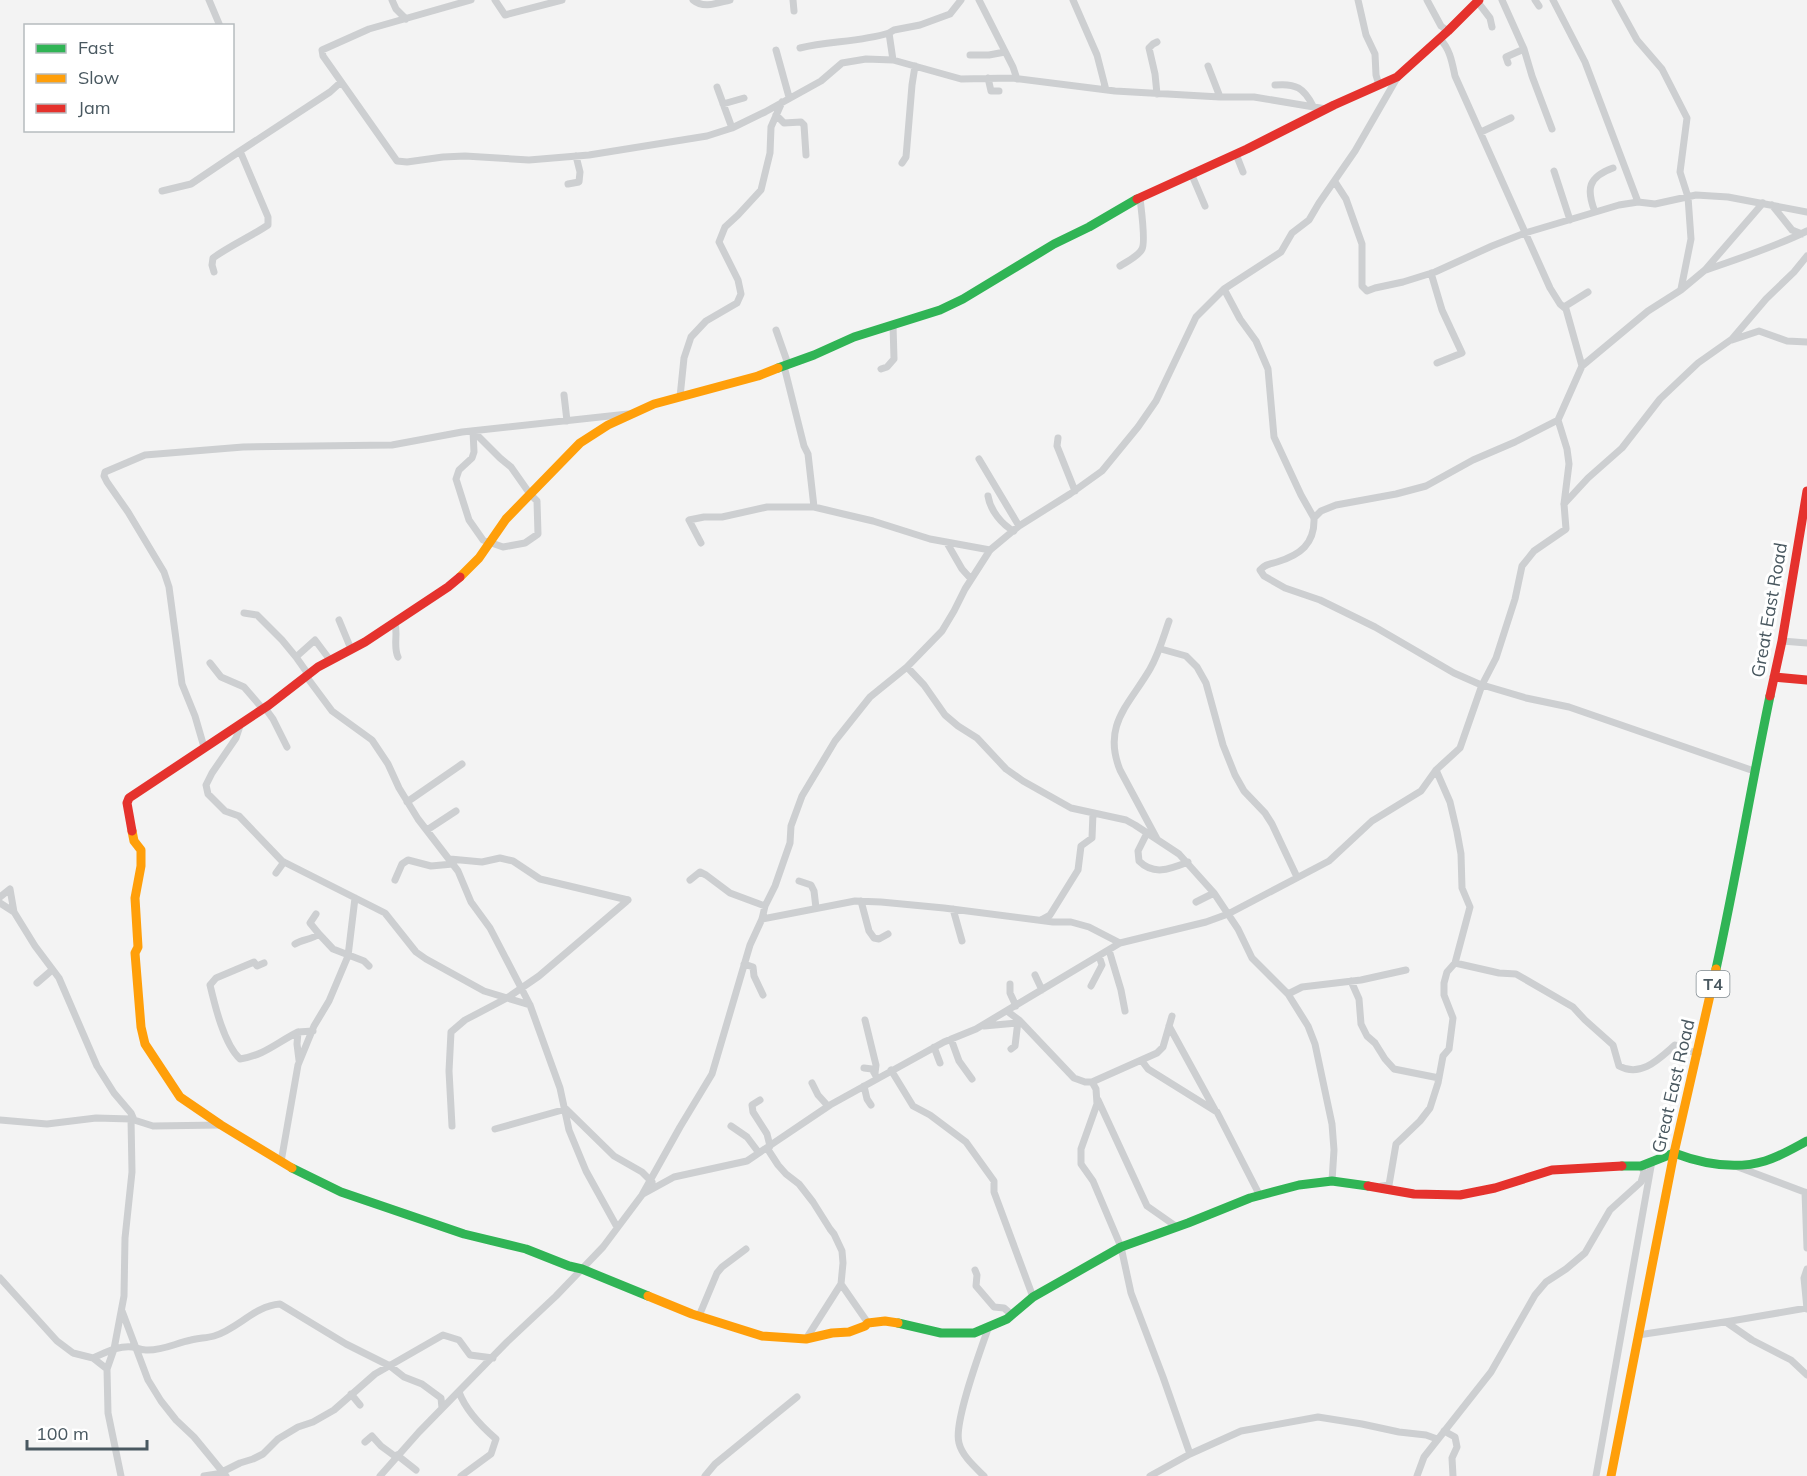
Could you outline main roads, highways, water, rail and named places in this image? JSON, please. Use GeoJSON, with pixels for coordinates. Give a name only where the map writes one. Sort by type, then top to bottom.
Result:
{"type":"FeatureCollection","features":[{"type":"Feature","properties":{"kind":"main road"},"geometry":{"type":"LineString","coordinates":[[1478,1],[1397,77],[1140,198],[1054,244],[963,299],[940,310],[854,337],[759,376],[654,404],[608,425],[580,443],[506,519],[479,558],[448,587],[395,623],[318,667],[264,708],[135,793],[127,803],[134,841],[141,850],[141,866],[135,898],[138,947],[135,953],[141,1027],[145,1044],[180,1096],[221,1125],[281,1162],[341,1192],[464,1233],[526,1249],[699,1316],[762,1336],[806,1339],[849,1332],[868,1323],[885,1322],[941,1333],[974,1333],[1007,1319],[1033,1297],[1121,1246],[1260,1196],[1299,1185],[1332,1181],[1414,1194],[1460,1195],[1495,1188],[1552,1170],[1641,1166],[1674,1153],[1696,1161],[1736,1166],[1766,1161],[1807,1141]]}},
{"type":"Feature","properties":{"kind":"main road","name":"Great East Road"},"geometry":{"type":"LineString","coordinates":[[1611,1476],[1674,1153],[1734,887],[1754,771],[1782,640],[1806,496]]}},
{"type":"Feature","properties":{"kind":"main road"},"geometry":{"type":"LineString","coordinates":[[1774,677],[1807,680]]}}]}
